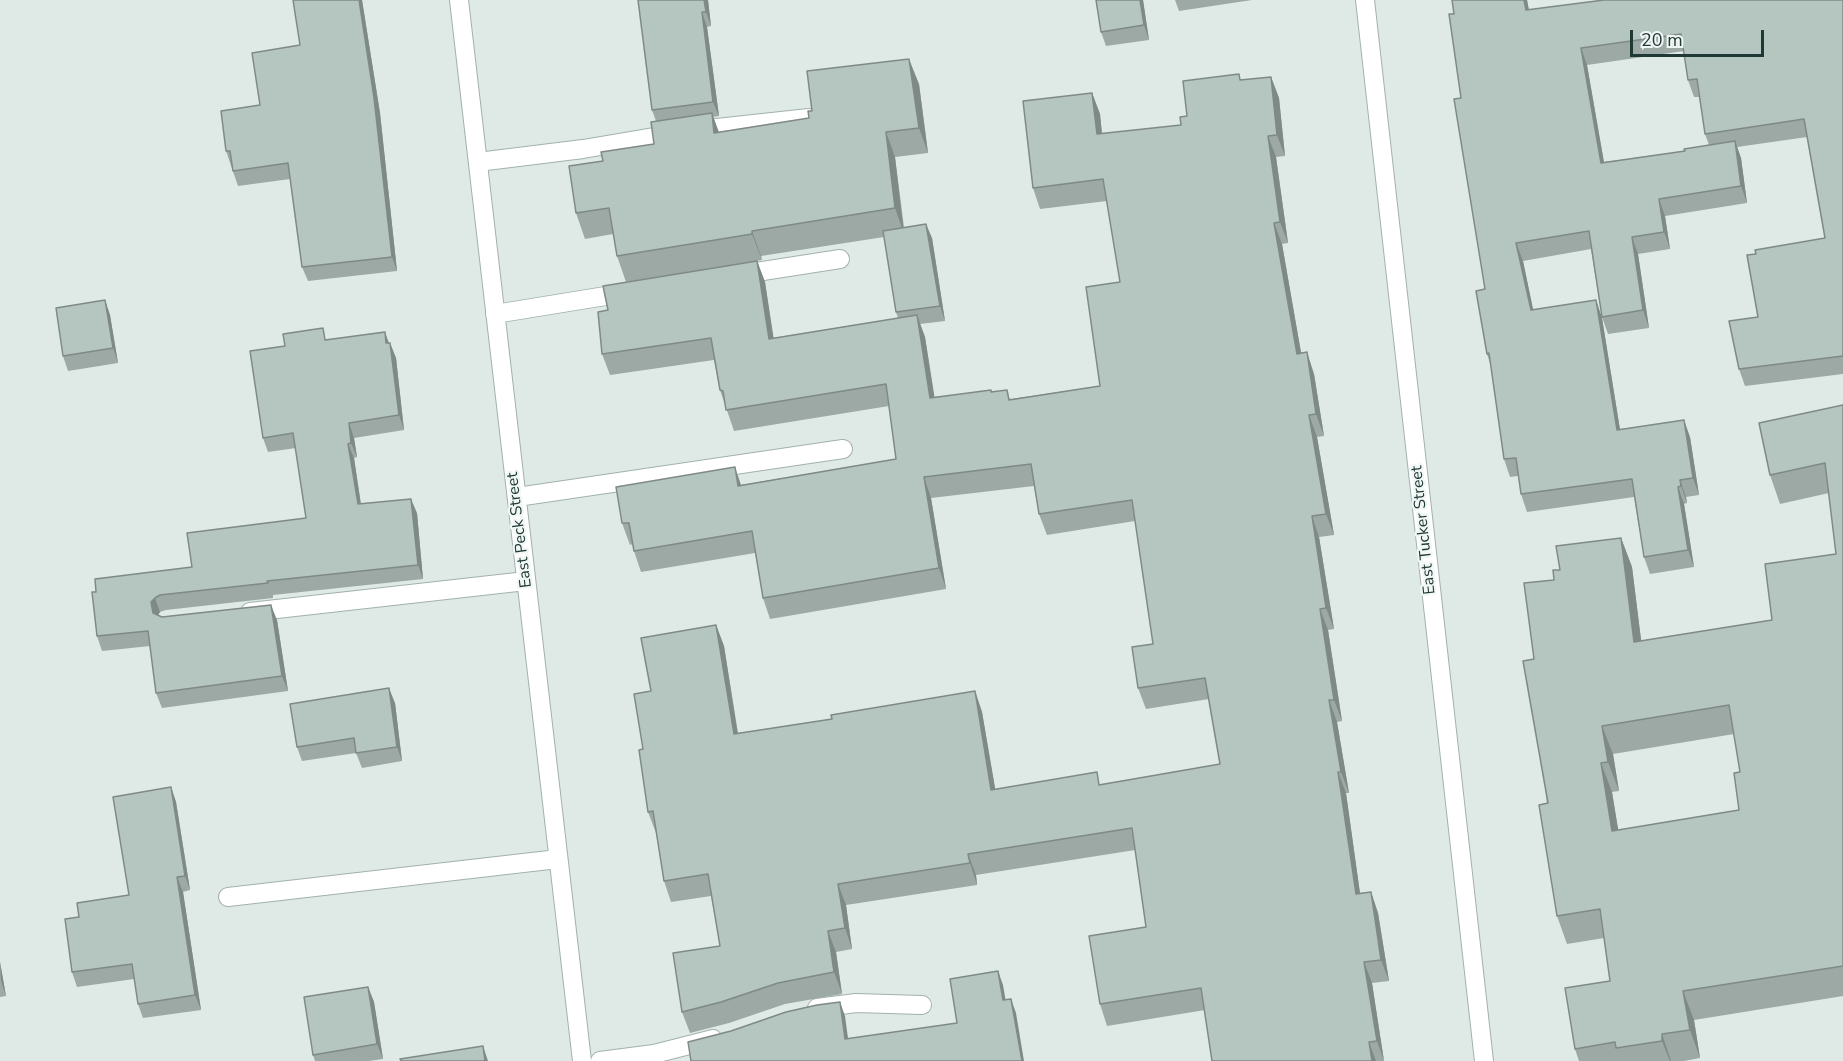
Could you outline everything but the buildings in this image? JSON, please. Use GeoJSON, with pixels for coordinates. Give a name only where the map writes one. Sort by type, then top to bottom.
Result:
{"type":"FeatureCollection","features":[{"type":"Feature","properties":{"kind":"street","name":"East Peck Street"},"geometry":{"type":"LineString","coordinates":[[459,0],[582,1061]]}},
{"type":"Feature","properties":{"kind":"street","name":"East Tucker Street"},"geometry":{"type":"LineString","coordinates":[[1365,0],[1484,1061]]}},
{"type":"Feature","properties":{"kind":"street"},"geometry":{"type":"LineString","coordinates":[[478,162],[583,150],[689,131],[809,118]]}},
{"type":"Feature","properties":{"kind":"street"},"geometry":{"type":"LineString","coordinates":[[716,278],[840,259]]}},
{"type":"Feature","properties":{"kind":"street"},"geometry":{"type":"LineString","coordinates":[[495,314],[648,289]]}},
{"type":"Feature","properties":{"kind":"street"},"geometry":{"type":"LineString","coordinates":[[517,497],[843,449]]}},
{"type":"Feature","properties":{"kind":"street"},"geometry":{"type":"LineString","coordinates":[[238,614],[526,580]]}},
{"type":"Feature","properties":{"kind":"street"},"geometry":{"type":"LineString","coordinates":[[228,897],[558,859]]}},
{"type":"Feature","properties":{"kind":"street"},"geometry":{"type":"LineString","coordinates":[[799,1012],[856,1003],[922,1005]]}},
{"type":"Feature","properties":{"kind":"street"},"geometry":{"type":"LineString","coordinates":[[600,1061],[654,1054],[732,1034]]}}]}
